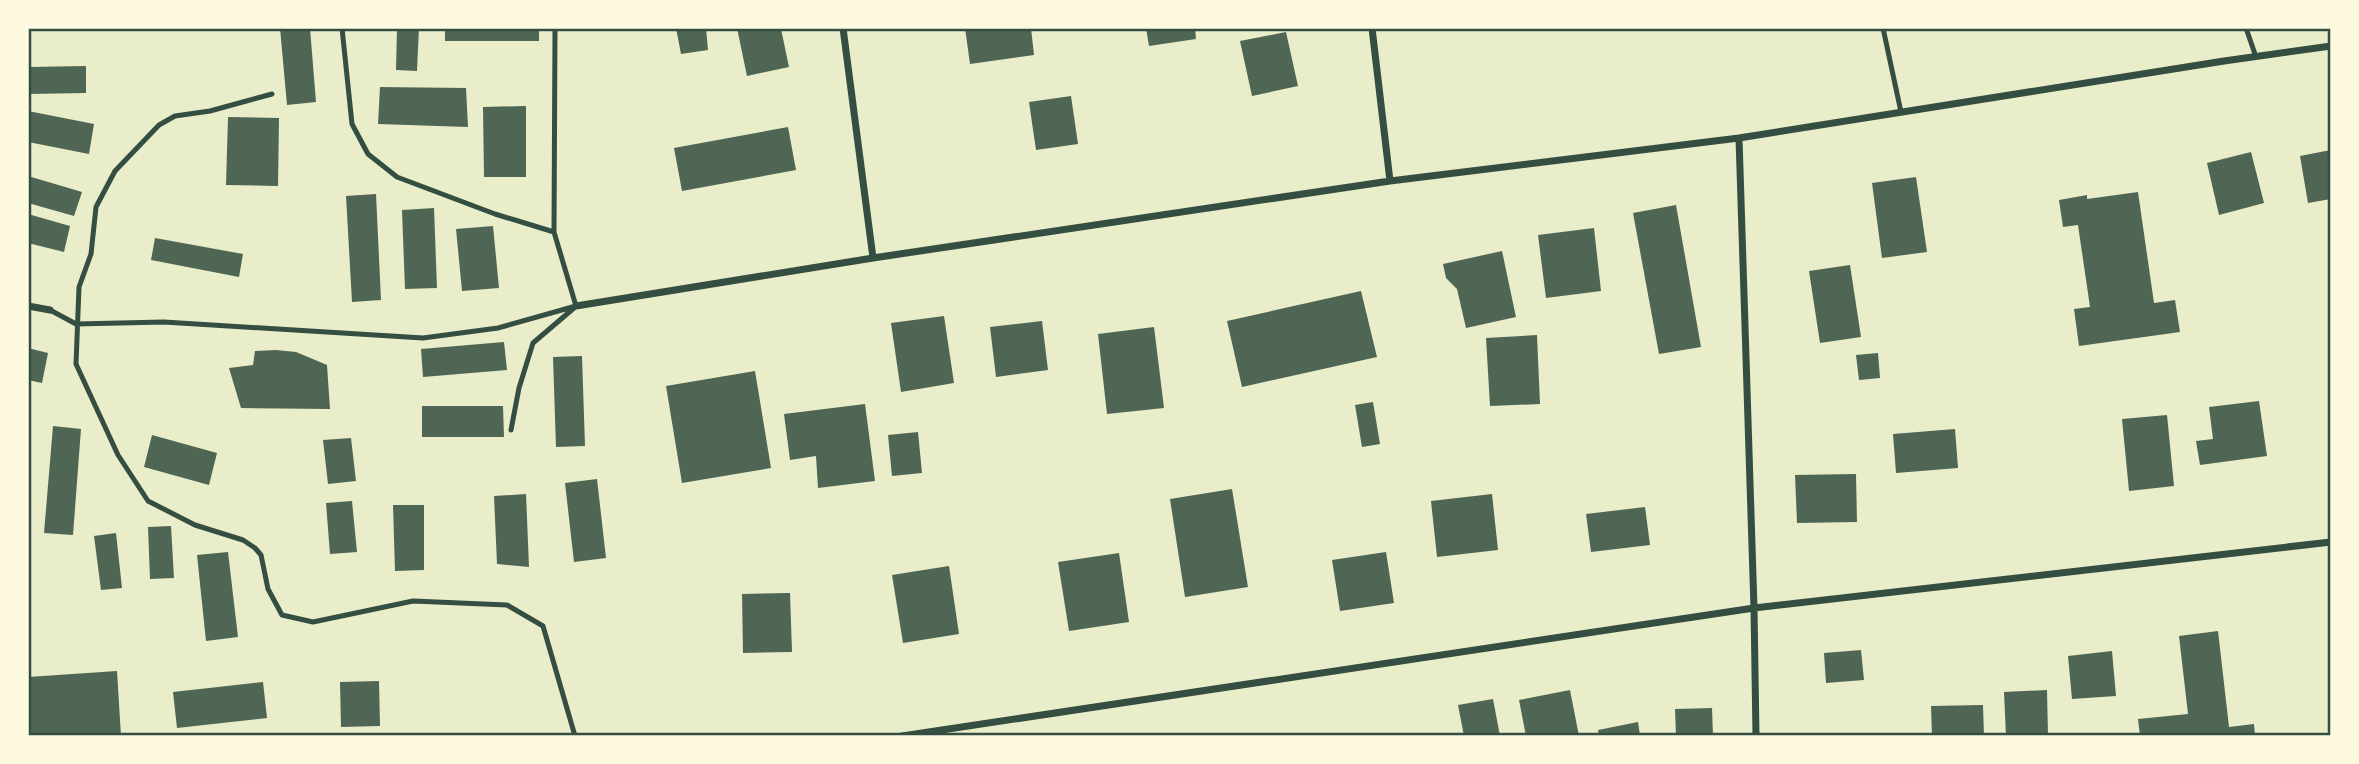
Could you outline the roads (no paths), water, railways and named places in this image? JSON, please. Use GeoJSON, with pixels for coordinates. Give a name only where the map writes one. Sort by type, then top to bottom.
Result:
{"type":"FeatureCollection","features":[{"type":"Feature","properties":{"kind":"street"},"geometry":{"type":"LineString","coordinates":[[843,28],[873,258]]}},
{"type":"Feature","properties":{"kind":"street"},"geometry":{"type":"LineString","coordinates":[[1372,28],[1390,181]]}},
{"type":"Feature","properties":{"kind":"street"},"geometry":{"type":"LineString","coordinates":[[576,306],[873,258],[1390,181],[1739,138],[2331,46]]}},
{"type":"Feature","properties":{"kind":"street"},"geometry":{"type":"LineString","coordinates":[[1739,138],[1756,736]]}},
{"type":"Feature","properties":{"kind":"street"},"geometry":{"type":"LineString","coordinates":[[28,306],[50,310]]}},
{"type":"Feature","properties":{"kind":"street"},"geometry":{"type":"LineString","coordinates":[[902,736],[1754,608],[2331,542]]}},
{"type":"Feature","properties":{"kind":"lane"},"geometry":{"type":"LineString","coordinates":[[342,28],[352,124],[368,154],[397,177],[495,214],[554,232]]}},
{"type":"Feature","properties":{"kind":"lane"},"geometry":{"type":"LineString","coordinates":[[555,28],[554,232],[576,306]]}},
{"type":"Feature","properties":{"kind":"lane"},"geometry":{"type":"LineString","coordinates":[[1882,28],[1901,112]]}},
{"type":"Feature","properties":{"kind":"lane"},"geometry":{"type":"LineString","coordinates":[[2246,28],[2256,57]]}},
{"type":"Feature","properties":{"kind":"lane"},"geometry":{"type":"LineString","coordinates":[[272,94],[210,111],[175,116],[159,125],[115,171],[96,208],[89,263],[79,287],[76,364],[118,455],[148,501],[195,525],[243,540],[255,548],[261,555],[268,589],[282,615],[313,622],[414,601],[507,605],[543,626],[575,736]]}},
{"type":"Feature","properties":{"kind":"lane"},"geometry":{"type":"LineString","coordinates":[[50,310],[76,324],[164,322],[424,338],[498,328],[576,306]]}},
{"type":"Feature","properties":{"kind":"lane"},"geometry":{"type":"LineString","coordinates":[[511,430],[519,388],[533,343],[576,306]]}}]}
